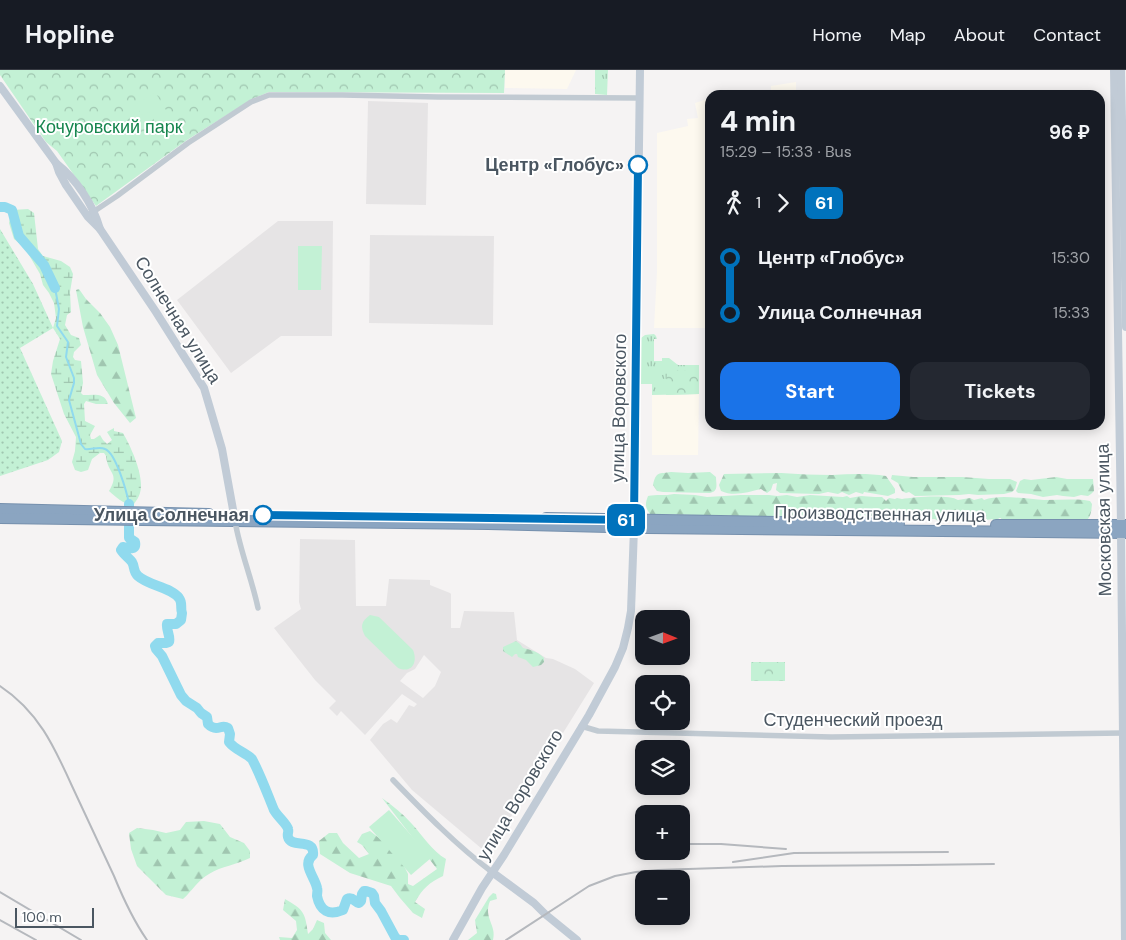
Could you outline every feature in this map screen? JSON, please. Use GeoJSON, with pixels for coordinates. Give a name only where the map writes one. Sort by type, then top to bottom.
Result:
{"type":"FeatureCollection","features":[{"type":"Feature","properties":{"kind":"highway"},"geometry":{"type":"LineString","coordinates":[[0,510],[121,516]]}},
{"type":"Feature","properties":{"kind":"highway"},"geometry":{"type":"LineString","coordinates":[[0,518],[135,516],[235,518]]}},
{"type":"Feature","properties":{"kind":"highway","name":"Производственная улица"},"geometry":{"type":"LineString","coordinates":[[235,518],[498,524],[1123,529]]}},
{"type":"Feature","properties":{"kind":"main road","name":"улица Воровского"},"geometry":{"type":"LineString","coordinates":[[453,940],[482,888],[504,856],[604,688],[623,648],[628,628],[631,611],[634,524],[640,70]]}},
{"type":"Feature","properties":{"kind":"main road","name":"Московская улица"},"geometry":{"type":"LineString","coordinates":[[1119,72],[1126,327]]}},
{"type":"Feature","properties":{"kind":"main road","name":"Московская улица"},"geometry":{"type":"LineString","coordinates":[[1119,72],[1125,940]]}},
{"type":"Feature","properties":{"kind":"main road","name":"Солнечная улица"},"geometry":{"type":"LineString","coordinates":[[0,86],[56,163],[68,174],[100,229],[204,388],[222,449],[235,518]]}},
{"type":"Feature","properties":{"kind":"main road"},"geometry":{"type":"LineString","coordinates":[[492,872],[530,899],[545,914],[578,940]]}},
{"type":"Feature","properties":{"kind":"street"},"geometry":{"type":"LineString","coordinates":[[91,213],[188,143],[251,102],[269,95],[639,98]]}},
{"type":"Feature","properties":{"kind":"street","name":"Солнечная улица"},"geometry":{"type":"LineString","coordinates":[[235,518],[258,608]]}},
{"type":"Feature","properties":{"kind":"street","name":"Студенческий проезд"},"geometry":{"type":"LineString","coordinates":[[581,726],[598,731],[831,737],[1125,733]]}},
{"type":"Feature","properties":{"kind":"street"},"geometry":{"type":"LineString","coordinates":[[393,780],[441,829],[492,872]]}},
{"type":"Feature","properties":{"kind":"shaded area"},"geometry":{"type":"Polygon","coordinates":[[[505,70],[576,70],[567,89],[505,88],[505,70]]]}},
{"type":"Feature","properties":{"kind":"shaded area"},"geometry":{"type":"Polygon","coordinates":[[[796,82],[796,90],[771,90],[771,86],[796,82]]]}},
{"type":"Feature","properties":{"kind":"shaded area"},"geometry":{"type":"Polygon","coordinates":[[[705,100],[705,328],[654,328],[657,272],[657,133],[688,126],[687,119],[698,118],[695,103],[705,100]]]}},
{"type":"Feature","properties":{"kind":"shaded area"},"geometry":{"type":"Polygon","coordinates":[[[368,101],[428,103],[426,205],[366,204],[368,101]]]}},
{"type":"Feature","properties":{"kind":"shaded area"},"geometry":{"type":"Polygon","coordinates":[[[278,221],[333,221],[332,336],[281,336],[231,373],[177,300],[278,221]]]}},
{"type":"Feature","properties":{"kind":"shaded area"},"geometry":{"type":"Polygon","coordinates":[[[370,235],[494,236],[493,325],[369,323],[370,235]]]}},
{"type":"Feature","properties":{"kind":"shaded area"},"geometry":{"type":"Polygon","coordinates":[[[699,394],[698,455],[652,455],[652,395],[699,394]]]}},
{"type":"Feature","properties":{"kind":"shaded area"},"geometry":{"type":"Polygon","coordinates":[[[300,539],[355,540],[356,606],[386,606],[389,579],[430,580],[430,585],[451,594],[451,628],[460,628],[464,611],[514,612],[517,640],[546,658],[553,659],[575,669],[594,683],[488,854],[412,790],[370,740],[383,724],[391,719],[397,723],[409,705],[414,707],[417,704],[402,694],[365,735],[341,711],[337,716],[329,708],[336,701],[315,680],[274,628],[301,609],[299,602],[300,539]],[[424,655],[415,669],[407,673],[400,681],[423,698],[435,686],[441,672],[424,655]]]}},
{"type":"Feature","properties":{"kind":"green space","name":"Кочуровский парк"},"geometry":{"type":"Polygon","coordinates":[[[0,70],[505,70],[504,93],[269,92],[252,99],[187,140],[96,206],[57,151],[46,142],[0,75],[0,70]]]}},
{"type":"Feature","properties":{"kind":"green space"},"geometry":{"type":"Polygon","coordinates":[[[595,70],[608,70],[607,95],[595,94],[595,70]]]}},
{"type":"Feature","properties":{"kind":"green space"},"geometry":{"type":"Polygon","coordinates":[[[155,92],[177,128],[164,136],[149,112],[142,115],[135,105],[155,92]]]}},
{"type":"Feature","properties":{"kind":"green space"},"geometry":{"type":"Polygon","coordinates":[[[28,209],[34,213],[38,249],[43,256],[61,261],[70,267],[73,274],[70,292],[71,312],[67,315],[65,325],[71,335],[79,338],[81,345],[74,352],[73,357],[75,360],[81,361],[83,383],[81,393],[83,395],[101,396],[108,404],[96,404],[86,401],[84,404],[85,421],[95,426],[90,435],[91,439],[100,435],[107,444],[112,440],[107,432],[114,428],[114,431],[123,433],[133,454],[141,479],[140,493],[134,504],[124,502],[109,491],[113,477],[104,453],[100,453],[92,459],[88,470],[81,472],[75,470],[72,462],[76,437],[64,414],[51,374],[60,339],[53,328],[56,318],[54,303],[24,247],[14,239],[9,223],[12,210],[28,209]]]}},
{"type":"Feature","properties":{"kind":"green space"},"geometry":{"type":"Polygon","coordinates":[[[0,229],[33,284],[53,328],[20,348],[62,441],[59,452],[48,460],[0,476],[0,229]]]}},
{"type":"Feature","properties":{"kind":"green space"},"geometry":{"type":"Polygon","coordinates":[[[298,246],[322,246],[321,290],[298,290],[298,246]]]}},
{"type":"Feature","properties":{"kind":"green space"},"geometry":{"type":"Polygon","coordinates":[[[79,289],[110,327],[118,345],[136,418],[130,423],[114,403],[97,375],[83,327],[76,290],[79,289]]]}},
{"type":"Feature","properties":{"kind":"green space"},"geometry":{"type":"Polygon","coordinates":[[[654,334],[657,339],[654,339],[654,361],[662,361],[662,358],[669,358],[678,365],[699,365],[699,394],[652,395],[652,384],[641,384],[641,338],[645,335],[654,334]]]}},
{"type":"Feature","properties":{"kind":"green space"},"geometry":{"type":"Polygon","coordinates":[[[689,365],[699,365],[699,394],[666,395],[667,369],[689,371],[689,365]]]}},
{"type":"Feature","properties":{"kind":"green space"},"geometry":{"type":"Polygon","coordinates":[[[710,472],[716,477],[716,489],[710,493],[657,491],[653,485],[655,477],[661,473],[710,472]]]}},
{"type":"Feature","properties":{"kind":"green space"},"geometry":{"type":"Polygon","coordinates":[[[781,473],[886,476],[895,489],[895,493],[888,496],[864,492],[863,494],[856,492],[849,495],[842,492],[838,494],[828,492],[819,494],[780,493],[776,490],[777,483],[773,484],[771,490],[767,493],[761,489],[731,494],[721,491],[719,485],[724,474],[781,473]]]}},
{"type":"Feature","properties":{"kind":"green space"},"geometry":{"type":"Polygon","coordinates":[[[892,475],[1010,479],[1017,482],[1012,492],[1004,494],[915,496],[909,492],[902,491],[898,483],[891,479],[892,475]]]}},
{"type":"Feature","properties":{"kind":"green space"},"geometry":{"type":"Polygon","coordinates":[[[1056,477],[1093,479],[1094,491],[1088,496],[1057,495],[1043,497],[1018,493],[1016,491],[1020,481],[1024,479],[1056,477]]]}},
{"type":"Feature","properties":{"kind":"green space"},"geometry":{"type":"Polygon","coordinates":[[[674,494],[707,497],[787,495],[797,497],[810,495],[847,496],[850,498],[861,496],[882,497],[886,501],[889,498],[915,497],[947,497],[958,500],[982,498],[984,500],[1005,497],[1044,500],[1084,500],[1090,501],[1092,504],[1090,515],[1083,524],[1002,521],[1001,518],[995,522],[992,519],[950,521],[940,519],[938,521],[935,519],[873,516],[865,518],[650,514],[646,505],[648,496],[674,494]]]}},
{"type":"Feature","properties":{"kind":"green space"},"geometry":{"type":"Polygon","coordinates":[[[370,615],[379,617],[413,650],[415,659],[413,666],[407,669],[398,668],[365,636],[362,624],[370,615]]]}},
{"type":"Feature","properties":{"kind":"green space"},"geometry":{"type":"Polygon","coordinates":[[[516,641],[523,648],[540,654],[544,658],[544,662],[533,667],[526,660],[518,657],[517,654],[512,657],[503,651],[503,647],[516,641]]]}},
{"type":"Feature","properties":{"kind":"green space"},"geometry":{"type":"Polygon","coordinates":[[[751,662],[785,662],[785,681],[751,681],[751,662]]]}},
{"type":"Feature","properties":{"kind":"green space"},"geometry":{"type":"Polygon","coordinates":[[[382,798],[405,817],[432,848],[446,859],[443,876],[427,886],[415,902],[425,909],[422,918],[413,913],[391,886],[350,873],[320,854],[319,841],[329,833],[337,833],[343,843],[359,858],[369,854],[357,842],[362,834],[370,831],[397,852],[408,874],[408,884],[413,886],[437,869],[382,798]]]}},
{"type":"Feature","properties":{"kind":"green space"},"geometry":{"type":"Polygon","coordinates":[[[389,810],[431,858],[411,875],[369,827],[389,810]]]}},
{"type":"Feature","properties":{"kind":"green space"},"geometry":{"type":"Polygon","coordinates":[[[204,821],[220,824],[230,837],[244,843],[250,851],[250,858],[209,874],[183,899],[166,895],[137,866],[131,849],[129,833],[137,828],[166,833],[180,830],[186,822],[204,821]]]}},
{"type":"Feature","properties":{"kind":"green space"},"geometry":{"type":"Polygon","coordinates":[[[493,893],[496,894],[497,899],[490,901],[488,912],[494,935],[493,940],[468,940],[477,933],[475,920],[493,893]]]}},
{"type":"Feature","properties":{"kind":"green space"},"geometry":{"type":"Polygon","coordinates":[[[285,899],[302,912],[308,934],[313,929],[317,920],[324,923],[325,933],[331,940],[280,940],[279,937],[292,938],[297,930],[296,921],[283,910],[285,899]]]}},
{"type":"Feature","properties":{"kind":"waterway"},"geometry":{"type":"LineString","coordinates":[[0,207],[12,210],[19,236],[44,265],[55,288]]}},
{"type":"Feature","properties":{"kind":"waterway"},"geometry":{"type":"LineString","coordinates":[[55,288],[59,309],[57,326],[68,342],[66,357],[74,378],[69,400],[81,444],[85,449],[103,448],[109,452],[120,474],[129,504]]}},
{"type":"Feature","properties":{"kind":"waterway"},"geometry":{"type":"LineString","coordinates":[[129,504],[129,538],[135,542],[135,547],[123,547],[121,550],[132,562],[135,573],[138,576],[171,591],[181,602],[181,620],[176,624],[167,624],[169,642],[158,643],[155,646],[181,695],[207,717],[208,724],[215,728],[228,728],[230,734],[229,742],[252,759],[274,810],[287,827],[290,840],[310,846],[313,850],[308,866],[316,884],[318,901],[323,909],[329,912],[338,912],[343,910],[347,899],[349,898],[359,903],[364,891],[372,893],[375,903],[395,937],[398,940],[404,940]]}},
{"type":"Feature","properties":{"kind":"railway"},"geometry":{"type":"LineString","coordinates":[[0,686],[25,707],[44,730],[129,909],[147,940]]}},
{"type":"Feature","properties":{"kind":"railway"},"geometry":{"type":"LineString","coordinates":[[690,844],[721,844],[786,849]]}},
{"type":"Feature","properties":{"kind":"railway"},"geometry":{"type":"LineString","coordinates":[[733,862],[794,853],[948,852]]}},
{"type":"Feature","properties":{"kind":"railway"},"geometry":{"type":"LineString","coordinates":[[506,940],[589,886],[615,876],[636,872],[782,866],[994,864]]}},
{"type":"Feature","properties":{"kind":"railway"},"geometry":{"type":"LineString","coordinates":[[0,892],[81,940]]}},
{"type":"Feature","properties":{"kind":"railway"},"geometry":{"type":"LineString","coordinates":[[0,920],[36,940]]}},
{"type":"Feature","properties":{"kind":"bus line","name":"61"},"geometry":{"type":"LineString","coordinates":[[263,515],[634,520],[638,165]]}},
{"type":"Feature","properties":{"kind":"place","name":"Центр «Глобус»"},"geometry":{"type":"Point","coordinates":[638,165]}},
{"type":"Feature","properties":{"kind":"place","name":"Улица Солнечная"},"geometry":{"type":"Point","coordinates":[263,515]}}]}
